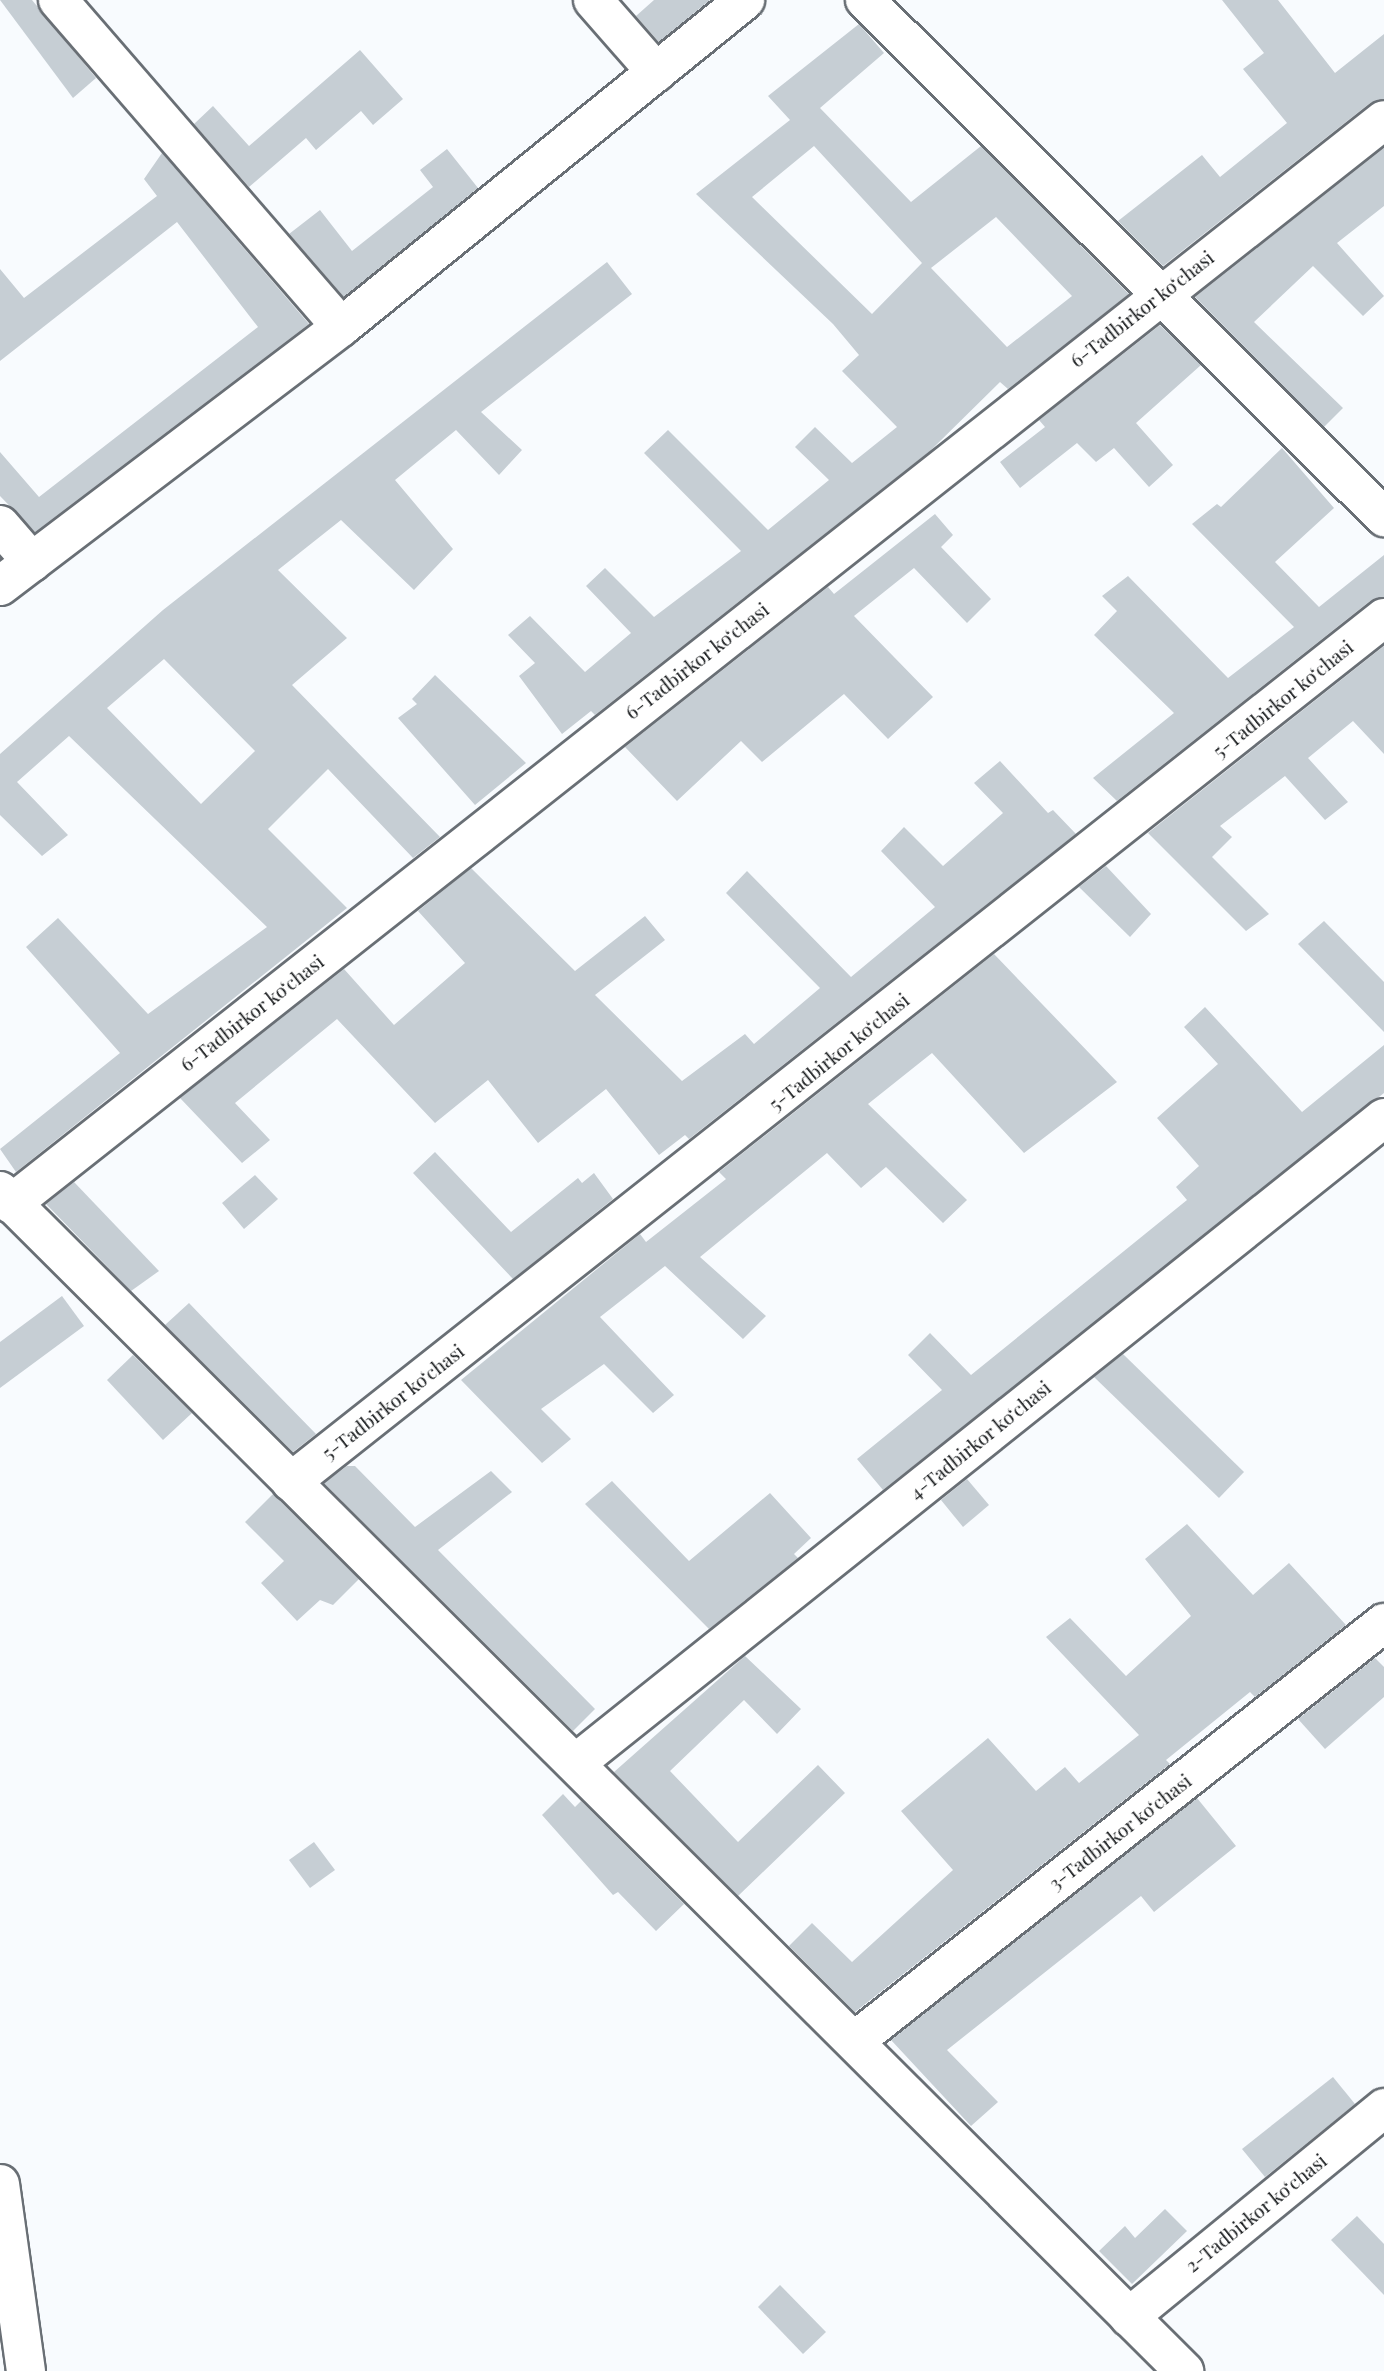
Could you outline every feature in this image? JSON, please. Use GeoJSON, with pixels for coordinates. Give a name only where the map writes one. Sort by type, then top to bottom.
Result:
{"type":"FeatureCollection","features":[{"type":"Feature","properties":{"kind":"street"},"geometry":{"type":"LineString","coordinates":[[58,0],[341,327]]}},
{"type":"Feature","properties":{"kind":"street"},"geometry":{"type":"LineString","coordinates":[[593,0],[656,72]]}},
{"type":"Feature","properties":{"kind":"street"},"geometry":{"type":"LineString","coordinates":[[0,586],[341,327],[745,0]]}},
{"type":"Feature","properties":{"kind":"street"},"geometry":{"type":"LineString","coordinates":[[865,0],[1158,296],[1384,517]]}},
{"type":"Feature","properties":{"kind":"street","name":"6-Tadbirkor koʻchasi"},"geometry":{"type":"LineString","coordinates":[[6,1197],[1384,120]]}},
{"type":"Feature","properties":{"kind":"street"},"geometry":{"type":"LineString","coordinates":[[0,526],[32,562]]}},
{"type":"Feature","properties":{"kind":"street","name":"5-Tadbirkor koʻchasi"},"geometry":{"type":"LineString","coordinates":[[291,1482],[1384,618]]}},
{"type":"Feature","properties":{"kind":"street","name":"4-Tadbirkor koʻchasi"},"geometry":{"type":"LineString","coordinates":[[576,1763],[1384,1118]]}},
{"type":"Feature","properties":{"kind":"street"},"geometry":{"type":"LineString","coordinates":[[6,1197],[856,2040],[1184,2371]]}},
{"type":"Feature","properties":{"kind":"street","name":"3-Tadbirkor koʻchasi"},"geometry":{"type":"LineString","coordinates":[[856,2040],[1384,1623]]}},
{"type":"Feature","properties":{"kind":"street","name":"2-Tadbirkor koʻchasi"},"geometry":{"type":"LineString","coordinates":[[1129,2317],[1384,2108]]}},
{"type":"Feature","properties":{"kind":"street"},"geometry":{"type":"LineString","coordinates":[[0,2184],[26,2371]]}},
{"type":"Feature","properties":{"kind":"building"},"geometry":{"type":"Polygon","coordinates":[[[0,0],[32,0],[96,78],[73,98],[0,0]]]}},
{"type":"Feature","properties":{"kind":"building"},"geometry":{"type":"Polygon","coordinates":[[[654,0],[710,0],[659,42],[636,16],[654,0]]]}},
{"type":"Feature","properties":{"kind":"building"},"geometry":{"type":"Polygon","coordinates":[[[1222,0],[1278,0],[1335,73],[1384,34],[1384,99],[1370,103],[1163,266],[1118,221],[1202,155],[1220,177],[1287,123],[1243,69],[1264,53],[1222,0]]]}},
{"type":"Feature","properties":{"kind":"building"},"geometry":{"type":"Polygon","coordinates":[[[859,24],[884,53],[820,108],[911,202],[981,146],[1129,294],[1008,389],[1000,382],[930,451],[595,715],[591,711],[562,734],[519,676],[535,663],[508,635],[530,616],[585,672],[631,633],[586,586],[605,568],[654,617],[741,551],[644,453],[668,430],[768,530],[829,480],[795,447],[815,427],[852,463],[897,427],[842,371],[859,355],[833,324],[696,194],[790,120],[768,96],[859,24]],[[814,146],[752,197],[872,314],[922,263],[814,146]],[[996,217],[931,268],[1007,347],[1072,296],[996,217]]]}},
{"type":"Feature","properties":{"kind":"building"},"geometry":{"type":"Polygon","coordinates":[[[360,50],[403,99],[373,125],[361,111],[316,150],[306,138],[249,187],[194,124],[213,106],[249,146],[360,50]]]}},
{"type":"Feature","properties":{"kind":"building"},"geometry":{"type":"Polygon","coordinates":[[[1384,148],[1384,206],[1337,243],[1384,296],[1363,316],[1313,266],[1254,322],[1343,408],[1324,427],[1195,297],[1384,148]]]}},
{"type":"Feature","properties":{"kind":"building"},"geometry":{"type":"Polygon","coordinates":[[[447,149],[478,188],[344,297],[289,234],[320,210],[352,251],[433,187],[420,170],[447,149]]]}},
{"type":"Feature","properties":{"kind":"building"},"geometry":{"type":"Polygon","coordinates":[[[162,153],[309,324],[35,532],[0,496],[0,452],[39,497],[258,327],[177,222],[0,361],[0,269],[24,298],[157,196],[144,179],[162,153]]]}},
{"type":"Feature","properties":{"kind":"building"},"geometry":{"type":"Polygon","coordinates":[[[607,262],[632,294],[481,412],[522,450],[499,475],[456,430],[395,480],[453,549],[414,590],[341,520],[278,570],[347,638],[292,685],[440,837],[413,858],[328,769],[268,829],[347,908],[16,1172],[0,1149],[120,1053],[26,947],[58,918],[148,1014],[267,927],[69,736],[17,782],[68,835],[42,856],[0,815],[0,754],[163,610],[607,262]],[[164,659],[107,708],[201,804],[255,751],[164,659]]]}},
{"type":"Feature","properties":{"kind":"building"},"geometry":{"type":"Polygon","coordinates":[[[1160,325],[1201,365],[1136,423],[1173,465],[1149,487],[1114,448],[1096,462],[1077,443],[1020,488],[1000,462],[1045,427],[1039,420],[1160,325]]]}},
{"type":"Feature","properties":{"kind":"building"},"geometry":{"type":"Polygon","coordinates":[[[1282,448],[1334,508],[1275,562],[1319,607],[1384,555],[1384,597],[1370,601],[1117,801],[1093,778],[1174,713],[1094,635],[1117,611],[1102,596],[1128,576],[1228,678],[1294,627],[1192,524],[1217,504],[1221,507],[1282,448]]]}},
{"type":"Feature","properties":{"kind":"building"},"geometry":{"type":"Polygon","coordinates":[[[935,514],[953,535],[941,547],[991,599],[967,623],[914,568],[854,616],[933,697],[888,739],[844,694],[762,762],[741,741],[677,801],[625,747],[828,587],[834,594],[935,514]]]}},
{"type":"Feature","properties":{"kind":"building"},"geometry":{"type":"Polygon","coordinates":[[[1384,646],[1384,754],[1353,721],[1308,758],[1348,802],[1325,820],[1285,776],[1220,826],[1232,837],[1212,857],[1269,914],[1246,931],[1148,833],[1384,646]]]}},
{"type":"Feature","properties":{"kind":"building"},"geometry":{"type":"Polygon","coordinates":[[[435,675],[526,763],[475,805],[398,718],[417,704],[412,699],[435,675]]]}},
{"type":"Feature","properties":{"kind":"building"},"geometry":{"type":"Polygon","coordinates":[[[1000,761],[1048,813],[1053,810],[1076,834],[689,1139],[685,1135],[659,1155],[606,1089],[538,1143],[488,1080],[435,1123],[337,1019],[235,1103],[270,1140],[242,1163],[180,1098],[344,969],[394,1025],[465,963],[418,911],[471,868],[575,971],[645,916],[665,940],[595,995],[682,1081],[745,1034],[754,1044],[820,988],[726,893],[747,871],[851,977],[935,907],[881,851],[904,827],[943,866],[1003,813],[974,783],[1000,761]]]}},
{"type":"Feature","properties":{"kind":"building"},"geometry":{"type":"Polygon","coordinates":[[[1106,866],[1151,914],[1130,937],[1079,887],[1106,866]]]}},
{"type":"Feature","properties":{"kind":"building"},"geometry":{"type":"Polygon","coordinates":[[[1324,921],[1384,982],[1384,1032],[1298,944],[1324,921]]]}},
{"type":"Feature","properties":{"kind":"building"},"geometry":{"type":"Polygon","coordinates":[[[994,954],[1117,1082],[1024,1153],[932,1053],[868,1104],[967,1200],[943,1223],[886,1167],[861,1188],[827,1153],[700,1257],[766,1316],[743,1339],[665,1266],[600,1317],[674,1395],[653,1413],[604,1364],[541,1409],[571,1439],[542,1463],[461,1380],[640,1234],[646,1242],[726,1179],[719,1172],[994,954]]]}},
{"type":"Feature","properties":{"kind":"building"},"geometry":{"type":"Polygon","coordinates":[[[1205,1007],[1302,1112],[1384,1045],[1384,1093],[883,1490],[857,1459],[942,1390],[908,1355],[930,1333],[971,1375],[1187,1200],[1176,1187],[1199,1166],[1157,1118],[1218,1064],[1184,1027],[1205,1007]]]}},
{"type":"Feature","properties":{"kind":"building"},"geometry":{"type":"Polygon","coordinates":[[[435,1152],[511,1232],[578,1178],[582,1183],[594,1173],[613,1199],[513,1279],[413,1173],[435,1152]]]}},
{"type":"Feature","properties":{"kind":"building"},"geometry":{"type":"Polygon","coordinates":[[[255,1175],[278,1199],[244,1229],[222,1203],[255,1175]]]}},
{"type":"Feature","properties":{"kind":"building"},"geometry":{"type":"Polygon","coordinates":[[[74,1182],[159,1271],[131,1291],[46,1204],[74,1182]]]}},
{"type":"Feature","properties":{"kind":"building"},"geometry":{"type":"Polygon","coordinates":[[[62,1296],[84,1326],[0,1388],[0,1342],[62,1296]]]}},
{"type":"Feature","properties":{"kind":"building"},"geometry":{"type":"Polygon","coordinates":[[[189,1303],[316,1434],[293,1452],[165,1325],[189,1303]]]}},
{"type":"Feature","properties":{"kind":"building"},"geometry":{"type":"Polygon","coordinates":[[[1123,1354],[1244,1472],[1219,1498],[1094,1377],[1123,1354]]]}},
{"type":"Feature","properties":{"kind":"building"},"geometry":{"type":"Polygon","coordinates":[[[133,1355],[192,1413],[163,1440],[107,1380],[133,1355]]]}},
{"type":"Feature","properties":{"kind":"building"},"geometry":{"type":"Polygon","coordinates":[[[347,1466],[355,1466],[415,1527],[491,1471],[512,1492],[438,1550],[595,1709],[573,1731],[324,1483],[347,1466]]]}},
{"type":"Feature","properties":{"kind":"building"},"geometry":{"type":"Polygon","coordinates":[[[967,1479],[989,1505],[963,1527],[941,1500],[967,1479]]]}},
{"type":"Feature","properties":{"kind":"building"},"geometry":{"type":"Polygon","coordinates":[[[612,1481],[689,1561],[770,1493],[811,1538],[794,1554],[798,1558],[709,1629],[585,1504],[612,1481]]]}},
{"type":"Feature","properties":{"kind":"building"},"geometry":{"type":"Polygon","coordinates":[[[273,1494],[359,1579],[333,1605],[320,1600],[297,1621],[261,1583],[284,1561],[245,1522],[273,1494]]]}},
{"type":"Feature","properties":{"kind":"building"},"geometry":{"type":"Polygon","coordinates":[[[1187,1524],[1253,1595],[1289,1563],[1346,1625],[1255,1697],[1250,1692],[1166,1760],[1170,1764],[855,2012],[789,1946],[812,1923],[852,1962],[953,1870],[901,1811],[988,1738],[1036,1791],[1065,1767],[1079,1783],[1139,1735],[1046,1637],[1070,1618],[1126,1676],[1191,1616],[1145,1559],[1187,1524]]]}},
{"type":"Feature","properties":{"kind":"building"},"geometry":{"type":"Polygon","coordinates":[[[745,1656],[801,1709],[777,1734],[744,1700],[670,1771],[738,1842],[818,1765],[845,1793],[738,1896],[614,1772],[745,1656]]]}},
{"type":"Feature","properties":{"kind":"building"},"geometry":{"type":"Polygon","coordinates":[[[1375,1658],[1384,1667],[1384,1697],[1325,1749],[1298,1719],[1375,1658]]]}},
{"type":"Feature","properties":{"kind":"building"},"geometry":{"type":"Polygon","coordinates":[[[563,1794],[575,1807],[581,1801],[684,1904],[656,1931],[618,1892],[613,1895],[542,1815],[563,1794]]]}},
{"type":"Feature","properties":{"kind":"building"},"geometry":{"type":"Polygon","coordinates":[[[1197,1798],[1236,1846],[1154,1912],[1141,1896],[947,2050],[998,2102],[971,2126],[891,2040],[1197,1798]]]}},
{"type":"Feature","properties":{"kind":"building"},"geometry":{"type":"Polygon","coordinates":[[[314,1842],[335,1870],[310,1888],[289,1860],[314,1842]]]}},
{"type":"Feature","properties":{"kind":"building"},"geometry":{"type":"Polygon","coordinates":[[[1333,2077],[1355,2104],[1265,2177],[1242,2149],[1333,2077]]]}},
{"type":"Feature","properties":{"kind":"building"},"geometry":{"type":"Polygon","coordinates":[[[1165,2209],[1187,2231],[1132,2284],[1099,2251],[1125,2226],[1135,2238],[1165,2209]]]}},
{"type":"Feature","properties":{"kind":"building"},"geometry":{"type":"Polygon","coordinates":[[[1357,2216],[1384,2244],[1384,2295],[1331,2240],[1357,2216]]]}},
{"type":"Feature","properties":{"kind":"building"},"geometry":{"type":"Polygon","coordinates":[[[780,2285],[826,2332],[803,2354],[758,2307],[780,2285]]]}}]}
